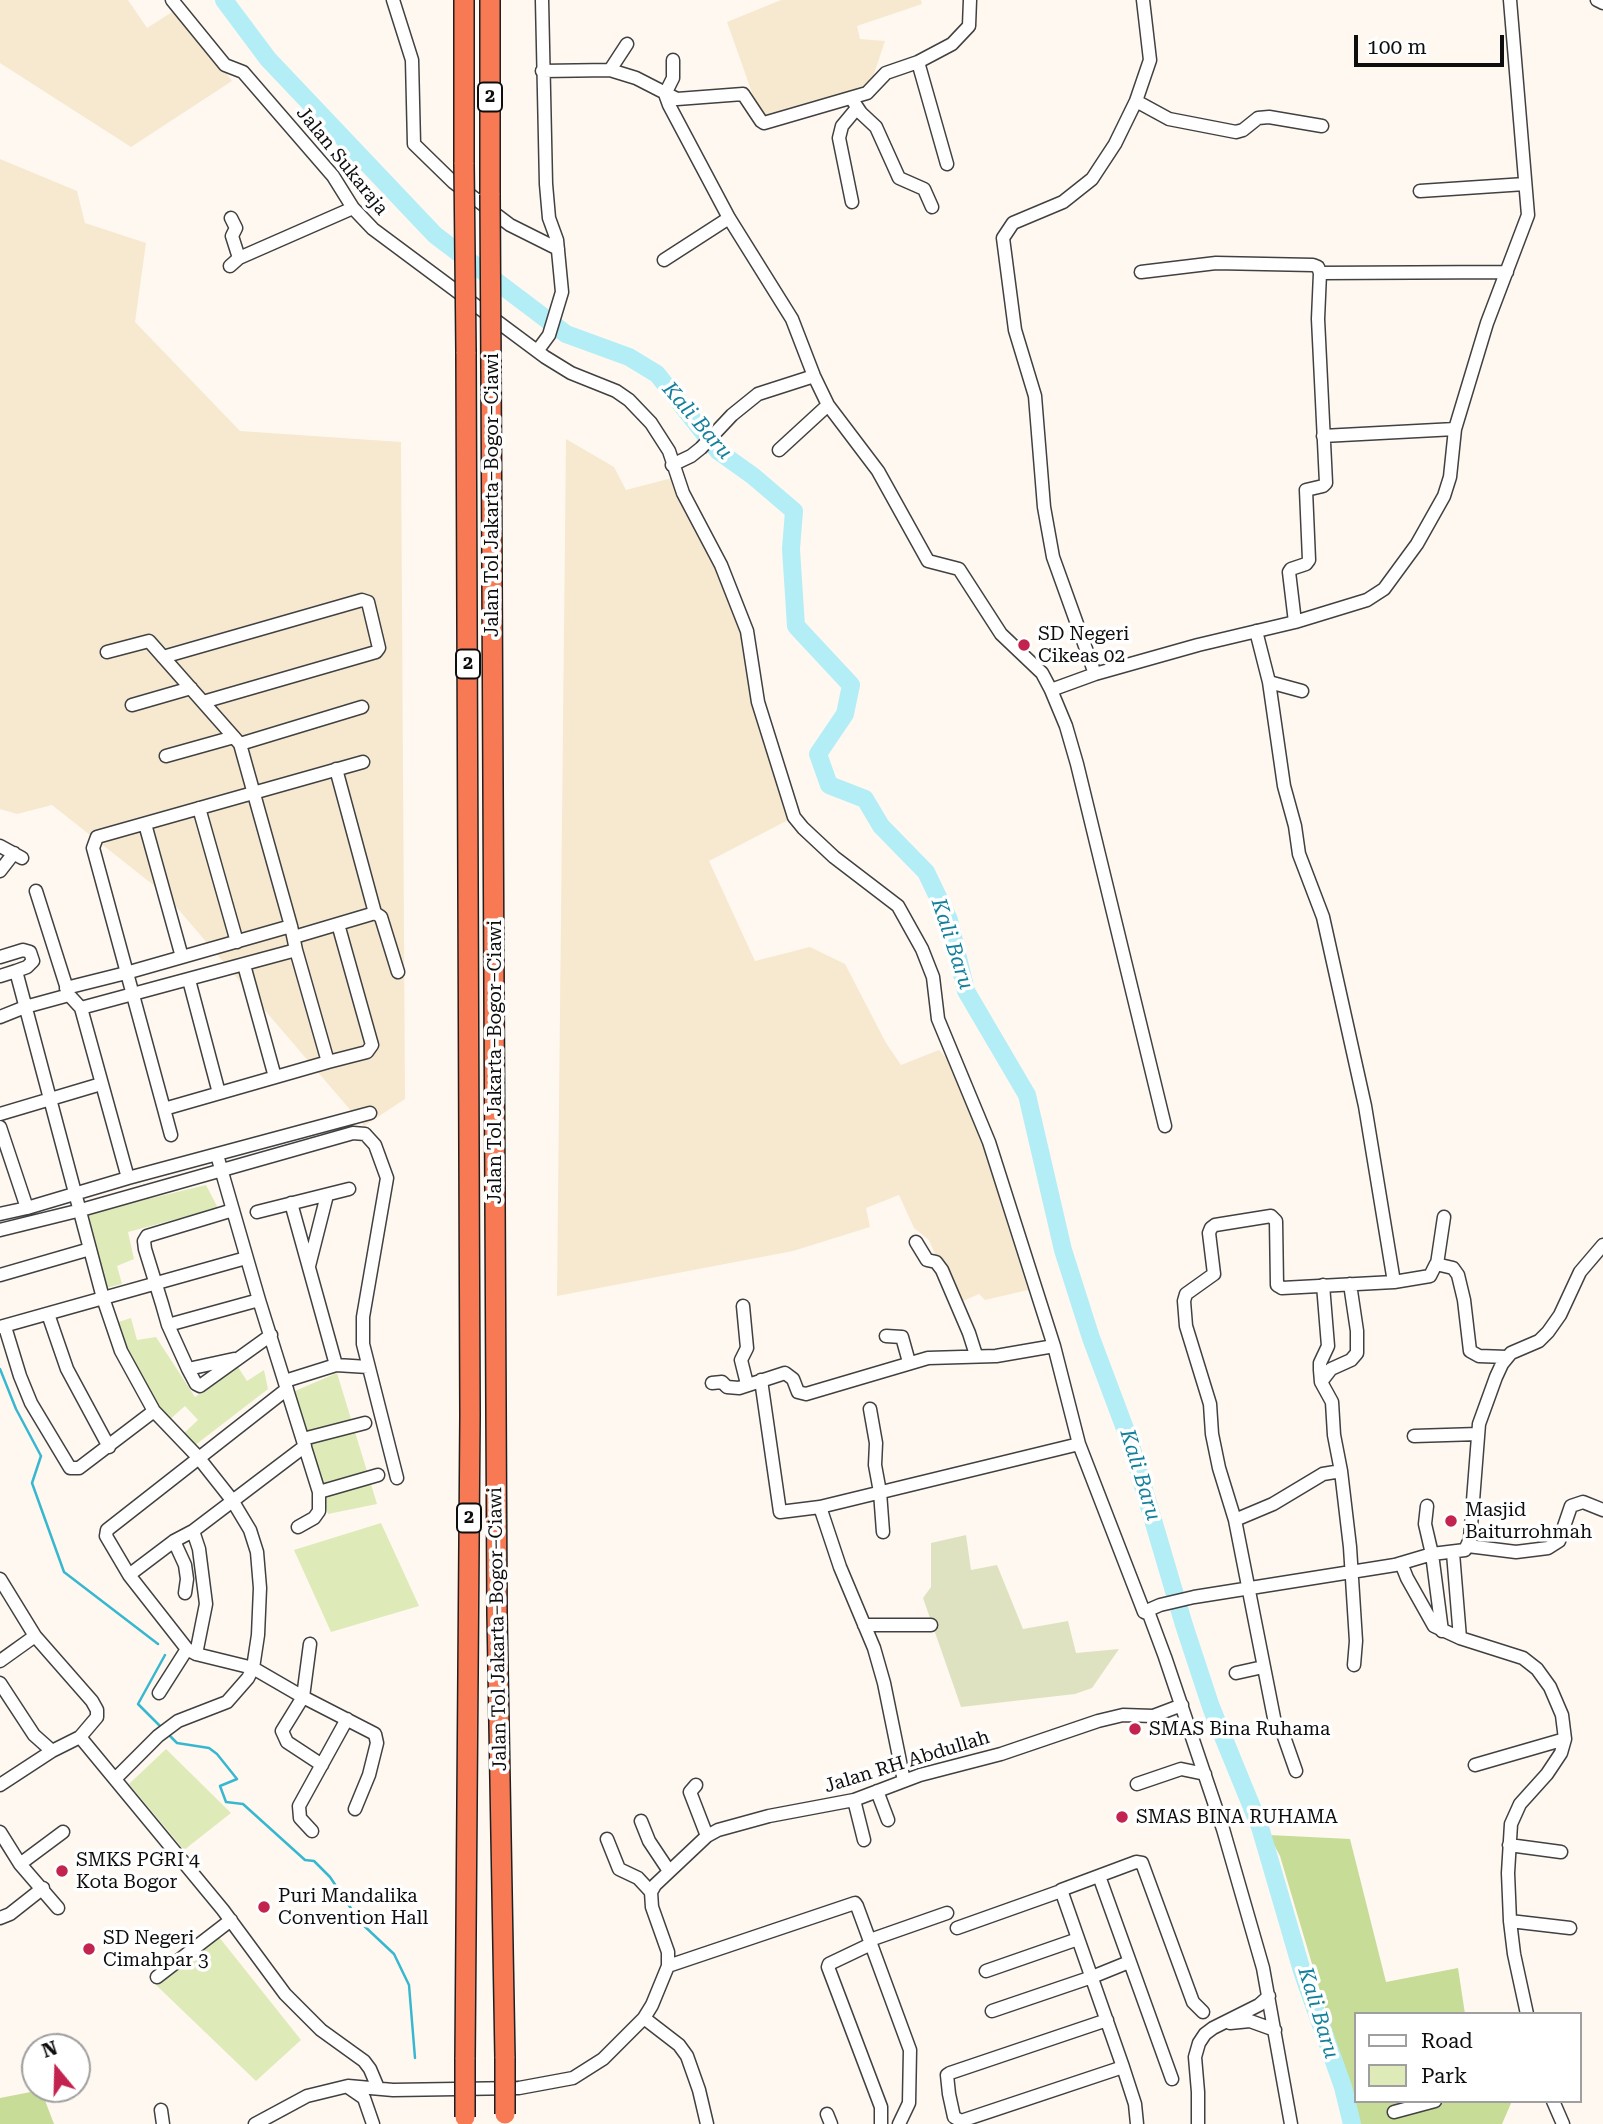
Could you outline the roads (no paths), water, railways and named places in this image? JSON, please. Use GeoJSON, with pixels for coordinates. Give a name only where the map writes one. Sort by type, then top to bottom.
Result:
{"type":"FeatureCollection","features":[{"type":"Feature","properties":{"kind":"highway"},"geometry":{"type":"LineString","coordinates":[[453,0],[465,79]]}},
{"type":"Feature","properties":{"kind":"highway","name":"Jalan Tol Jakarta–Bogor–Ciawi"},"geometry":{"type":"LineString","coordinates":[[464,0],[470,1415],[466,2120]]}},
{"type":"Feature","properties":{"kind":"highway","name":"Jalan Tol Jakarta–Bogor–Ciawi"},"geometry":{"type":"LineString","coordinates":[[490,0],[496,1614],[505,2119]]}},
{"type":"Feature","properties":{"kind":"highway"},"geometry":{"type":"LineString","coordinates":[[469,977],[495,976]]}},
{"type":"Feature","properties":{"kind":"street","name":"Jalan Sukaraja"},"geometry":{"type":"LineString","coordinates":[[172,0],[225,65],[243,72],[333,176],[353,208],[373,229],[538,351],[571,373],[616,391],[636,406],[669,451],[683,493],[721,565],[747,631],[758,702],[794,817],[834,857],[898,906],[922,949],[933,976],[937,1019],[989,1142],[1054,1346],[1079,1444],[1144,1612],[1149,1614],[1182,1704],[1247,1908],[1269,1996],[1291,2124]]}},
{"type":"Feature","properties":{"kind":"street"},"geometry":{"type":"LineString","coordinates":[[393,0],[412,60],[414,144],[453,182],[510,225],[558,249]]}},
{"type":"Feature","properties":{"kind":"street"},"geometry":{"type":"LineString","coordinates":[[538,351],[549,335],[562,292],[557,240],[548,218],[545,184],[542,0]]}},
{"type":"Feature","properties":{"kind":"street"},"geometry":{"type":"LineString","coordinates":[[852,202],[839,138],[854,103],[886,73],[918,62],[952,44],[970,26],[970,0]]}},
{"type":"Feature","properties":{"kind":"street"},"geometry":{"type":"LineString","coordinates":[[1095,674],[1053,557],[1044,507],[1035,396],[1015,330],[1003,238],[1013,223],[1063,202],[1092,179],[1115,144],[1136,101],[1150,60],[1143,0]]}},
{"type":"Feature","properties":{"kind":"street"},"geometry":{"type":"LineString","coordinates":[[1051,690],[1095,674],[1295,622],[1367,600],[1384,589],[1417,544],[1444,496],[1450,477],[1455,429],[1487,323],[1528,215],[1510,0]]}},
{"type":"Feature","properties":{"kind":"street"},"geometry":{"type":"LineString","coordinates":[[1597,0],[1603,3]]}},
{"type":"Feature","properties":{"kind":"street"},"geometry":{"type":"LineString","coordinates":[[610,70],[627,44]]}},
{"type":"Feature","properties":{"kind":"street"},"geometry":{"type":"LineString","coordinates":[[673,60],[673,78],[665,94],[668,105],[729,218],[792,319],[828,405],[878,471],[928,561],[959,569],[1001,634],[1042,673],[1051,690],[1066,726],[1077,764],[1165,1126]]}},
{"type":"Feature","properties":{"kind":"street"},"geometry":{"type":"LineString","coordinates":[[918,62],[947,164]]}},
{"type":"Feature","properties":{"kind":"street"},"geometry":{"type":"LineString","coordinates":[[542,71],[610,70],[635,78],[677,99],[743,94],[764,123],[854,103]]}},
{"type":"Feature","properties":{"kind":"street"},"geometry":{"type":"LineString","coordinates":[[1136,101],[1169,120],[1236,132],[1258,118],[1269,117],[1322,126]]}},
{"type":"Feature","properties":{"kind":"street"},"geometry":{"type":"LineString","coordinates":[[854,103],[876,127],[899,178],[925,189],[932,207]]}},
{"type":"Feature","properties":{"kind":"street"},"geometry":{"type":"LineString","coordinates":[[1420,191],[1525,184]]}},
{"type":"Feature","properties":{"kind":"street"},"geometry":{"type":"LineString","coordinates":[[231,218],[236,228],[232,236],[234,262],[353,208]]}},
{"type":"Feature","properties":{"kind":"street"},"geometry":{"type":"LineString","coordinates":[[664,260],[729,218]]}},
{"type":"Feature","properties":{"kind":"street"},"geometry":{"type":"LineString","coordinates":[[1141,272],[1216,262],[1318,267],[1326,483],[1306,489],[1305,492],[1308,563],[1289,572],[1295,622]]}},
{"type":"Feature","properties":{"kind":"street"},"geometry":{"type":"LineString","coordinates":[[1320,273],[1507,272]]}},
{"type":"Feature","properties":{"kind":"street"},"geometry":{"type":"LineString","coordinates":[[672,465],[701,448],[732,415],[758,394],[814,376]]}},
{"type":"Feature","properties":{"kind":"street"},"geometry":{"type":"LineString","coordinates":[[779,450],[828,405]]}},
{"type":"Feature","properties":{"kind":"street"},"geometry":{"type":"LineString","coordinates":[[1323,436],[1455,429]]}},
{"type":"Feature","properties":{"kind":"street"},"geometry":{"type":"LineString","coordinates":[[163,657],[362,600],[368,602],[379,648],[376,652],[203,702]]}},
{"type":"Feature","properties":{"kind":"street"},"geometry":{"type":"LineString","coordinates":[[1256,631],[1269,682],[1284,786],[1299,854],[1322,917],[1365,1106],[1394,1282]]}},
{"type":"Feature","properties":{"kind":"street"},"geometry":{"type":"LineString","coordinates":[[107,652],[149,641],[237,740],[328,1062]]}},
{"type":"Feature","properties":{"kind":"street"},"geometry":{"type":"LineString","coordinates":[[1269,682],[1302,691]]}},
{"type":"Feature","properties":{"kind":"street"},"geometry":{"type":"LineString","coordinates":[[132,705],[191,688]]}},
{"type":"Feature","properties":{"kind":"street"},"geometry":{"type":"LineString","coordinates":[[166,757],[362,707]]}},
{"type":"Feature","properties":{"kind":"street"},"geometry":{"type":"LineString","coordinates":[[171,1135],[93,848],[97,837],[363,762]]}},
{"type":"Feature","properties":{"kind":"street"},"geometry":{"type":"LineString","coordinates":[[336,769],[375,913],[381,917],[398,972]]}},
{"type":"Feature","properties":{"kind":"street"},"geometry":{"type":"LineString","coordinates":[[199,808],[237,942]]}},
{"type":"Feature","properties":{"kind":"street"},"geometry":{"type":"LineString","coordinates":[[145,824],[182,957]]}},
{"type":"Feature","properties":{"kind":"street"},"geometry":{"type":"LineString","coordinates":[[0,846],[18,856],[0,871]]}},
{"type":"Feature","properties":{"kind":"street"},"geometry":{"type":"LineString","coordinates":[[36,891],[67,991],[81,1008],[128,1178]]}},
{"type":"Feature","properties":{"kind":"street"},"geometry":{"type":"LineString","coordinates":[[81,1008],[244,965],[294,938],[375,913]]}},
{"type":"Feature","properties":{"kind":"street"},"geometry":{"type":"LineString","coordinates":[[164,1109],[367,1052],[372,1045],[338,924]]}},
{"type":"Feature","properties":{"kind":"street"},"geometry":{"type":"LineString","coordinates":[[0,1017],[67,991],[237,942],[294,938]]}},
{"type":"Feature","properties":{"kind":"street"},"geometry":{"type":"LineString","coordinates":[[0,957],[23,950],[30,951],[33,961],[27,967],[0,976]]}},
{"type":"Feature","properties":{"kind":"street"},"geometry":{"type":"LineString","coordinates":[[244,965],[275,1077]]}},
{"type":"Feature","properties":{"kind":"street"},"geometry":{"type":"LineString","coordinates":[[16,971],[103,1298],[121,1351],[153,1412],[198,1457],[232,1500],[250,1530],[257,1552],[260,1600],[253,1668],[243,1686],[227,1702],[178,1721],[158,1736],[116,1778]]}},
{"type":"Feature","properties":{"kind":"street"},"geometry":{"type":"LineString","coordinates":[[189,980],[219,1093]]}},
{"type":"Feature","properties":{"kind":"street"},"geometry":{"type":"LineString","coordinates":[[0,1114],[101,1084]]}},
{"type":"Feature","properties":{"kind":"street"},"geometry":{"type":"LineString","coordinates":[[0,1214],[370,1113]]}},
{"type":"Feature","properties":{"kind":"street"},"geometry":{"type":"LineString","coordinates":[[0,1127],[6,1166],[27,1208]]}},
{"type":"Feature","properties":{"kind":"street"},"geometry":{"type":"LineString","coordinates":[[0,1230],[81,1210],[353,1133],[365,1134],[371,1139],[387,1178],[363,1317],[363,1344],[397,1478]]}},
{"type":"Feature","properties":{"kind":"street"},"geometry":{"type":"LineString","coordinates":[[217,1155],[319,1492],[319,1511],[314,1518],[298,1527]]}},
{"type":"Feature","properties":{"kind":"street"},"geometry":{"type":"LineString","coordinates":[[257,1212],[349,1189]]}},
{"type":"Feature","properties":{"kind":"street"},"geometry":{"type":"LineString","coordinates":[[309,1268],[327,1195]]}},
{"type":"Feature","properties":{"kind":"street"},"geometry":{"type":"LineString","coordinates":[[291,1203],[336,1365]]}},
{"type":"Feature","properties":{"kind":"street"},"geometry":{"type":"LineString","coordinates":[[233,1210],[147,1236],[144,1241],[168,1325],[188,1369],[196,1384],[200,1386],[271,1335]]}},
{"type":"Feature","properties":{"kind":"street"},"geometry":{"type":"LineString","coordinates":[[1296,1771],[1282,1731],[1276,1728],[1236,1520],[1214,1445],[1210,1405],[1186,1326],[1186,1294],[1214,1274],[1209,1233],[1215,1225],[1273,1216],[1276,1221],[1277,1285],[1293,1288],[1394,1282],[1430,1276],[1437,1264],[1444,1217]]}},
{"type":"Feature","properties":{"kind":"street"},"geometry":{"type":"LineString","coordinates":[[916,1242],[927,1260],[936,1262],[942,1270],[969,1333],[975,1355]]}},
{"type":"Feature","properties":{"kind":"street"},"geometry":{"type":"LineString","coordinates":[[1144,1612],[1160,1605],[1194,1597],[1352,1572],[1432,1554],[1465,1550],[1468,1546],[1478,1434],[1487,1397],[1507,1357],[1539,1341],[1548,1332],[1560,1315],[1580,1272],[1603,1245]]}},
{"type":"Feature","properties":{"kind":"street"},"geometry":{"type":"LineString","coordinates":[[0,1275],[90,1249]]}},
{"type":"Feature","properties":{"kind":"street"},"geometry":{"type":"LineString","coordinates":[[153,1412],[79,1468],[70,1468],[31,1403],[2,1327],[246,1258]]}},
{"type":"Feature","properties":{"kind":"street"},"geometry":{"type":"LineString","coordinates":[[1437,1264],[1453,1268],[1458,1275],[1465,1303],[1470,1351],[1479,1356],[1507,1357]]}},
{"type":"Feature","properties":{"kind":"street"},"geometry":{"type":"LineString","coordinates":[[1321,1382],[1331,1369],[1351,1360],[1357,1353],[1357,1331],[1350,1284]]}},
{"type":"Feature","properties":{"kind":"street"},"geometry":{"type":"LineString","coordinates":[[1323,1285],[1328,1346],[1321,1363],[1321,1382],[1332,1402],[1334,1435],[1341,1471],[1352,1572],[1356,1641],[1354,1665]]}},
{"type":"Feature","properties":{"kind":"street"},"geometry":{"type":"LineString","coordinates":[[168,1325],[259,1300]]}},
{"type":"Feature","properties":{"kind":"street"},"geometry":{"type":"LineString","coordinates":[[743,1306],[747,1348],[741,1360],[747,1384]]}},
{"type":"Feature","properties":{"kind":"street"},"geometry":{"type":"LineString","coordinates":[[48,1314],[67,1368],[109,1447]]}},
{"type":"Feature","properties":{"kind":"street"},"geometry":{"type":"LineString","coordinates":[[886,1336],[902,1336],[909,1362]]}},
{"type":"Feature","properties":{"kind":"street"},"geometry":{"type":"LineString","coordinates":[[712,1383],[722,1382],[733,1388],[786,1373],[793,1379],[798,1392],[806,1394],[935,1356],[996,1356],[1054,1346]]}},
{"type":"Feature","properties":{"kind":"street"},"geometry":{"type":"LineString","coordinates":[[188,1369],[237,1359]]}},
{"type":"Feature","properties":{"kind":"street"},"geometry":{"type":"LineString","coordinates":[[355,1809],[369,1774],[377,1737],[375,1734],[253,1668],[191,1651],[129,1575],[107,1540],[107,1530],[286,1385],[336,1365],[368,1367]]}},
{"type":"Feature","properties":{"kind":"street"},"geometry":{"type":"LineString","coordinates":[[761,1380],[780,1512],[820,1507],[1079,1444]]}},
{"type":"Feature","properties":{"kind":"street"},"geometry":{"type":"LineString","coordinates":[[870,1409],[876,1443],[875,1465],[883,1532]]}},
{"type":"Feature","properties":{"kind":"street"},"geometry":{"type":"LineString","coordinates":[[129,1575],[174,1541],[193,1531],[304,1443],[365,1423]]}},
{"type":"Feature","properties":{"kind":"street"},"geometry":{"type":"LineString","coordinates":[[1414,1436],[1478,1434]]}},
{"type":"Feature","properties":{"kind":"street"},"geometry":{"type":"LineString","coordinates":[[1236,1520],[1273,1504],[1323,1474],[1341,1471]]}},
{"type":"Feature","properties":{"kind":"street"},"geometry":{"type":"LineString","coordinates":[[319,1492],[378,1475]]}},
{"type":"Feature","properties":{"kind":"street"},"geometry":{"type":"LineString","coordinates":[[1468,1546],[1516,1552],[1548,1548],[1559,1541],[1571,1506],[1583,1502],[1603,1510]]}},
{"type":"Feature","properties":{"kind":"street"},"geometry":{"type":"LineString","coordinates":[[1427,1506],[1424,1524],[1432,1554],[1442,1631]]}},
{"type":"Feature","properties":{"kind":"street"},"geometry":{"type":"LineString","coordinates":[[820,1507],[884,1683],[904,1781]]}},
{"type":"Feature","properties":{"kind":"street"},"geometry":{"type":"LineString","coordinates":[[159,1693],[191,1651],[206,1604],[199,1549],[193,1531]]}},
{"type":"Feature","properties":{"kind":"street"},"geometry":{"type":"LineString","coordinates":[[174,1541],[185,1565],[185,1594]]}},
{"type":"Feature","properties":{"kind":"street"},"geometry":{"type":"LineString","coordinates":[[1453,1553],[1460,1638]]}},
{"type":"Feature","properties":{"kind":"street"},"geometry":{"type":"LineString","coordinates":[[1401,1563],[1430,1620],[1442,1631],[1508,1651],[1531,1663],[1550,1687],[1562,1715],[1565,1739],[1556,1762],[1514,1813],[1509,1845],[1510,1921],[1527,2012]]}},
{"type":"Feature","properties":{"kind":"street"},"geometry":{"type":"LineString","coordinates":[[0,1579],[35,1636],[97,1710],[93,1723],[80,1737],[52,1751],[0,1785]]}},
{"type":"Feature","properties":{"kind":"street"},"geometry":{"type":"LineString","coordinates":[[864,1625],[931,1625]]}},
{"type":"Feature","properties":{"kind":"street"},"geometry":{"type":"LineString","coordinates":[[0,1661],[35,1636]]}},
{"type":"Feature","properties":{"kind":"street"},"geometry":{"type":"LineString","coordinates":[[310,1644],[303,1697],[282,1731],[287,1742],[322,1765]]}},
{"type":"Feature","properties":{"kind":"street"},"geometry":{"type":"LineString","coordinates":[[1236,1672],[1263,1667]]}},
{"type":"Feature","properties":{"kind":"street"},"geometry":{"type":"LineString","coordinates":[[0,1683],[34,1735],[52,1751]]}},
{"type":"Feature","properties":{"kind":"street","name":"Jalan RH Abdullah"},"geometry":{"type":"LineString","coordinates":[[651,1892],[669,1871],[707,1836],[718,1830],[769,1816],[854,1800],[904,1781],[1001,1754],[1098,1721],[1123,1716],[1153,1716],[1182,1704]]}},
{"type":"Feature","properties":{"kind":"street"},"geometry":{"type":"LineString","coordinates":[[312,1831],[300,1818],[299,1806],[347,1719]]}},
{"type":"Feature","properties":{"kind":"street"},"geometry":{"type":"LineString","coordinates":[[80,1737],[231,1920],[285,1994],[321,2030],[363,2060],[378,2088]]}},
{"type":"Feature","properties":{"kind":"street"},"geometry":{"type":"LineString","coordinates":[[1475,1765],[1565,1739]]}},
{"type":"Feature","properties":{"kind":"street"},"geometry":{"type":"LineString","coordinates":[[1137,1784],[1181,1769],[1205,1774]]}},
{"type":"Feature","properties":{"kind":"street"},"geometry":{"type":"LineString","coordinates":[[696,1785],[690,1792],[707,1836]]}},
{"type":"Feature","properties":{"kind":"street"},"geometry":{"type":"LineString","coordinates":[[877,1791],[888,1820]]}},
{"type":"Feature","properties":{"kind":"street"},"geometry":{"type":"LineString","coordinates":[[854,1800],[864,1840]]}},
{"type":"Feature","properties":{"kind":"street"},"geometry":{"type":"LineString","coordinates":[[640,1821],[649,1841],[669,1871]]}},
{"type":"Feature","properties":{"kind":"street"},"geometry":{"type":"LineString","coordinates":[[0,1832],[20,1864],[58,1908]]}},
{"type":"Feature","properties":{"kind":"street"},"geometry":{"type":"LineString","coordinates":[[20,1864],[63,1832]]}},
{"type":"Feature","properties":{"kind":"street"},"geometry":{"type":"LineString","coordinates":[[255,2124],[307,2096],[348,2086],[519,2088],[562,2081],[584,2073],[603,2059],[644,2018],[659,1992],[668,1966],[668,1952],[652,1907],[651,1892],[638,1878],[619,1869],[607,1839]]}},
{"type":"Feature","properties":{"kind":"street"},"geometry":{"type":"LineString","coordinates":[[1509,1845],[1561,1852]]}},
{"type":"Feature","properties":{"kind":"street"},"geometry":{"type":"LineString","coordinates":[[957,1928],[1136,1862],[1142,1863],[1193,2002],[1203,2012]]}},
{"type":"Feature","properties":{"kind":"street"},"geometry":{"type":"LineString","coordinates":[[1099,1876],[1172,2079]]}},
{"type":"Feature","properties":{"kind":"street"},"geometry":{"type":"LineString","coordinates":[[0,1918],[10,1914],[43,1888]]}},
{"type":"Feature","properties":{"kind":"street"},"geometry":{"type":"LineString","coordinates":[[1061,1891],[1123,2067],[1135,2104],[1137,2124]]}},
{"type":"Feature","properties":{"kind":"street"},"geometry":{"type":"LineString","coordinates":[[668,1966],[855,1903],[910,2050],[909,2103],[898,2124]]}},
{"type":"Feature","properties":{"kind":"street"},"geometry":{"type":"LineString","coordinates":[[881,2124],[881,2108],[828,1967],[870,1942],[947,1913]]}},
{"type":"Feature","properties":{"kind":"street"},"geometry":{"type":"LineString","coordinates":[[157,1977],[231,1920]]}},
{"type":"Feature","properties":{"kind":"street"},"geometry":{"type":"LineString","coordinates":[[1510,1921],[1570,1928]]}},
{"type":"Feature","properties":{"kind":"street"},"geometry":{"type":"LineString","coordinates":[[986,1971],[1079,1939]]}},
{"type":"Feature","properties":{"kind":"street"},"geometry":{"type":"LineString","coordinates":[[992,2011],[1129,1962]]}},
{"type":"Feature","properties":{"kind":"street"},"geometry":{"type":"LineString","coordinates":[[1198,2124],[1196,2050],[1205,2034],[1259,2005],[1269,1996]]}},
{"type":"Feature","properties":{"kind":"street"},"geometry":{"type":"LineString","coordinates":[[644,2018],[679,2045],[687,2056],[707,2124]]}},
{"type":"Feature","properties":{"kind":"street"},"geometry":{"type":"LineString","coordinates":[[1107,2020],[953,2070],[947,2075],[951,2111],[961,2122],[1123,2067]]}},
{"type":"Feature","properties":{"kind":"street"},"geometry":{"type":"LineString","coordinates":[[1226,2023],[1250,2021],[1275,2030]]}},
{"type":"Feature","properties":{"kind":"street"},"geometry":{"type":"LineString","coordinates":[[348,2086],[365,2098],[373,2124]]}},
{"type":"Feature","properties":{"kind":"street"},"geometry":{"type":"LineString","coordinates":[[1394,2112],[1428,2103]]}},
{"type":"Feature","properties":{"kind":"street"},"geometry":{"type":"LineString","coordinates":[[1554,2103],[1563,2124]]}},
{"type":"Feature","properties":{"kind":"waterway","name":"Kali Baru"},"geometry":{"type":"LineString","coordinates":[[224,0],[268,59],[435,235],[566,334],[629,357],[657,374],[718,451],[794,511],[791,549],[796,626],[851,685],[845,714],[818,754],[829,785],[865,799],[881,826],[926,872],[949,920],[966,991],[1027,1095],[1063,1250],[1091,1338],[1130,1442],[1211,1707],[1260,1827],[1302,1971],[1343,2087],[1352,2124]]}},
{"type":"Feature","properties":{"kind":"waterway"},"geometry":{"type":"LineString","coordinates":[[0,1369],[16,1409],[41,1456],[32,1483],[64,1572],[158,1644]]}},
{"type":"Feature","properties":{"kind":"waterway"},"geometry":{"type":"LineString","coordinates":[[162,1728],[138,1704],[165,1655]]}},
{"type":"Feature","properties":{"kind":"waterway"},"geometry":{"type":"LineString","coordinates":[[167,1733],[177,1743],[209,1748],[217,1754],[237,1779],[220,1786],[226,1802],[243,1804],[305,1860],[314,1861],[330,1877],[360,1922],[394,1954],[409,1985],[415,2058]]}},
{"type":"Feature","properties":{"kind":"place","name":"SD Negeri Cikeas 02"},"geometry":{"type":"Point","coordinates":[1024,645]}},
{"type":"Feature","properties":{"kind":"place","name":"Masjid Baiturrohmah"},"geometry":{"type":"Point","coordinates":[1451,1521]}},
{"type":"Feature","properties":{"kind":"place","name":"SMAS Bina Ruhama"},"geometry":{"type":"Point","coordinates":[1135,1729]}},
{"type":"Feature","properties":{"kind":"place","name":"SMAS BINA RUHAMA"},"geometry":{"type":"Point","coordinates":[1122,1817]}},
{"type":"Feature","properties":{"kind":"place","name":"SMKS PGRI 4 Kota Bogor"},"geometry":{"type":"Point","coordinates":[62,1871]}},
{"type":"Feature","properties":{"kind":"place","name":"Puri Mandalika Convention Hall"},"geometry":{"type":"Point","coordinates":[264,1907]}},
{"type":"Feature","properties":{"kind":"place","name":"SD Negeri Cimahpar 3"},"geometry":{"type":"Point","coordinates":[89,1949]}}]}
